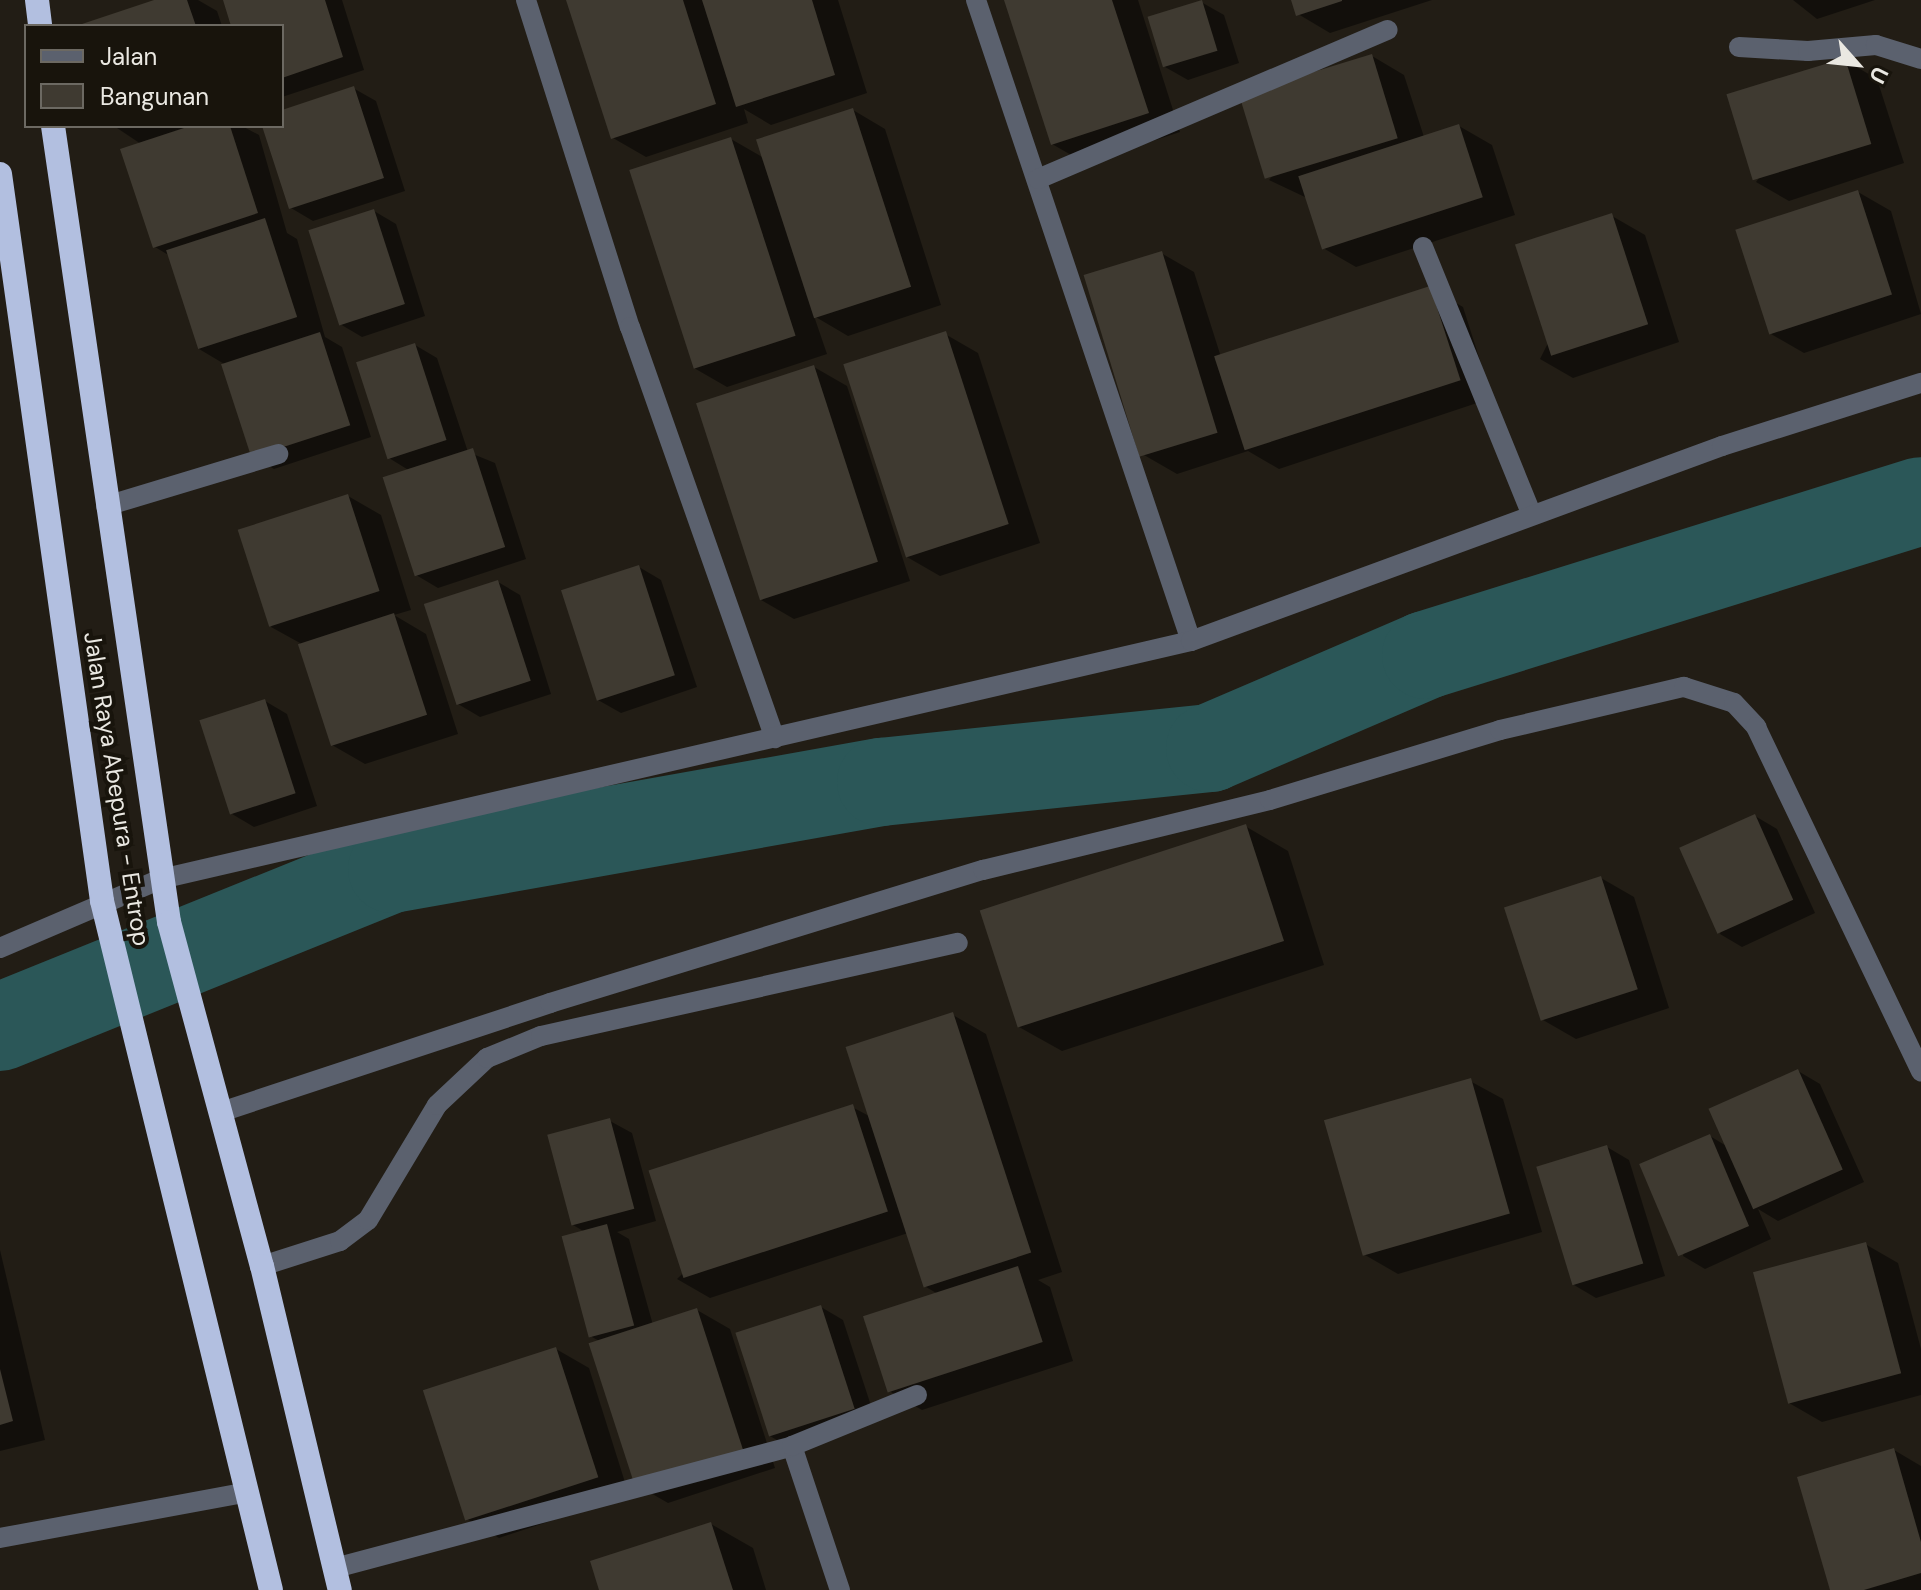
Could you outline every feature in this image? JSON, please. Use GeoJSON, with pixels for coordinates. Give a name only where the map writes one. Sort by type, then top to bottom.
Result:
{"type":"FeatureCollection","features":[{"type":"Feature","properties":{"kind":"highway"},"geometry":{"type":"LineString","coordinates":[[37,0],[40,24]]}},
{"type":"Feature","properties":{"kind":"highway"},"geometry":{"type":"LineString","coordinates":[[53,128],[169,922],[262,1266],[337,1579]]}},
{"type":"Feature","properties":{"kind":"highway","name":"Jalan Raya Abepura - Entrop"},"geometry":{"type":"LineString","coordinates":[[0,174],[102,901],[271,1590]]}},
{"type":"Feature","properties":{"kind":"street"},"geometry":{"type":"LineString","coordinates":[[526,0],[630,327],[775,738]]}},
{"type":"Feature","properties":{"kind":"street"},"geometry":{"type":"LineString","coordinates":[[976,0],[1191,641]]}},
{"type":"Feature","properties":{"kind":"street"},"geometry":{"type":"LineString","coordinates":[[1038,179],[1388,30]]}},
{"type":"Feature","properties":{"kind":"street"},"geometry":{"type":"LineString","coordinates":[[1739,47],[1808,51],[1876,45],[1921,59]]}},
{"type":"Feature","properties":{"kind":"street"},"geometry":{"type":"LineString","coordinates":[[1423,247],[1532,515]]}},
{"type":"Feature","properties":{"kind":"street"},"geometry":{"type":"LineString","coordinates":[[0,948],[102,901],[161,879],[1191,641],[1722,446],[1921,383]]}},
{"type":"Feature","properties":{"kind":"street"},"geometry":{"type":"LineString","coordinates":[[106,506],[278,454]]}},
{"type":"Feature","properties":{"kind":"street"},"geometry":{"type":"LineString","coordinates":[[221,1112],[550,1003],[983,870],[1270,800],[1500,730],[1684,687],[1734,703],[1756,727],[1921,1071]]}},
{"type":"Feature","properties":{"kind":"street"},"geometry":{"type":"LineString","coordinates":[[262,1266],[340,1241],[368,1220],[437,1105],[487,1058],[541,1036],[958,943]]}},
{"type":"Feature","properties":{"kind":"street"},"geometry":{"type":"LineString","coordinates":[[337,1579],[792,1446],[917,1395]]}},
{"type":"Feature","properties":{"kind":"street"},"geometry":{"type":"LineString","coordinates":[[792,1446],[840,1590]]}},
{"type":"Feature","properties":{"kind":"street"},"geometry":{"type":"LineString","coordinates":[[0,1538],[248,1492]]}},
{"type":"Feature","properties":{"kind":"building"},"geometry":{"type":"Polygon","coordinates":[[[154,0],[187,0],[195,24],[82,24],[154,0]]]}},
{"type":"Feature","properties":{"kind":"building"},"geometry":{"type":"Polygon","coordinates":[[[223,0],[325,0],[343,57],[284,77],[284,24],[230,24],[223,0]]]}},
{"type":"Feature","properties":{"kind":"building"},"geometry":{"type":"Polygon","coordinates":[[[566,0],[683,0],[716,104],[611,139],[566,0]]]}},
{"type":"Feature","properties":{"kind":"building"},"geometry":{"type":"Polygon","coordinates":[[[702,0],[812,0],[835,75],[736,107],[702,0]]]}},
{"type":"Feature","properties":{"kind":"building"},"geometry":{"type":"Polygon","coordinates":[[[1004,0],[1112,0],[1149,113],[1051,145],[1004,0]]]}},
{"type":"Feature","properties":{"kind":"building"},"geometry":{"type":"Polygon","coordinates":[[[1202,0],[1217,51],[1163,67],[1147,17],[1202,0]]]}},
{"type":"Feature","properties":{"kind":"building"},"geometry":{"type":"Polygon","coordinates":[[[1291,0],[1342,0],[1342,1],[1296,16],[1291,0]]]}},
{"type":"Feature","properties":{"kind":"building"},"geometry":{"type":"Polygon","coordinates":[[[1372,54],[1398,138],[1265,179],[1239,95],[1372,54]]]}},
{"type":"Feature","properties":{"kind":"building"},"geometry":{"type":"Polygon","coordinates":[[[1845,58],[1871,144],[1753,180],[1726,94],[1845,58]]]}},
{"type":"Feature","properties":{"kind":"building"},"geometry":{"type":"Polygon","coordinates":[[[354,86],[384,178],[289,209],[263,128],[284,128],[284,109],[354,86]]]}},
{"type":"Feature","properties":{"kind":"building"},"geometry":{"type":"Polygon","coordinates":[[[853,108],[911,287],[814,318],[756,140],[853,108]]]}},
{"type":"Feature","properties":{"kind":"building"},"geometry":{"type":"Polygon","coordinates":[[[1459,124],[1483,197],[1322,249],[1298,176],[1459,124]]]}},
{"type":"Feature","properties":{"kind":"building"},"geometry":{"type":"Polygon","coordinates":[[[184,128],[231,128],[258,213],[153,248],[120,149],[184,128]]]}},
{"type":"Feature","properties":{"kind":"building"},"geometry":{"type":"Polygon","coordinates":[[[731,137],[796,336],[694,369],[629,170],[731,137]]]}},
{"type":"Feature","properties":{"kind":"building"},"geometry":{"type":"Polygon","coordinates":[[[1858,190],[1892,295],[1769,334],[1735,230],[1858,190]]]}},
{"type":"Feature","properties":{"kind":"building"},"geometry":{"type":"Polygon","coordinates":[[[374,209],[405,304],[339,325],[308,230],[374,209]]]}},
{"type":"Feature","properties":{"kind":"building"},"geometry":{"type":"Polygon","coordinates":[[[1612,213],[1648,324],[1551,356],[1515,245],[1612,213]]]}},
{"type":"Feature","properties":{"kind":"building"},"geometry":{"type":"Polygon","coordinates":[[[265,218],[297,317],[198,349],[166,250],[265,218]]]}},
{"type":"Feature","properties":{"kind":"building"},"geometry":{"type":"Polygon","coordinates":[[[1162,251],[1218,433],[1139,457],[1084,275],[1162,251]]]}},
{"type":"Feature","properties":{"kind":"building"},"geometry":{"type":"Polygon","coordinates":[[[1430,286],[1461,380],[1245,450],[1214,356],[1430,286]]]}},
{"type":"Feature","properties":{"kind":"building"},"geometry":{"type":"Polygon","coordinates":[[[946,331],[1009,524],[906,557],[843,364],[946,331]]]}},
{"type":"Feature","properties":{"kind":"building"},"geometry":{"type":"Polygon","coordinates":[[[320,332],[350,425],[251,457],[221,364],[320,332]]]}},
{"type":"Feature","properties":{"kind":"building"},"geometry":{"type":"Polygon","coordinates":[[[415,343],[447,440],[388,459],[356,362],[415,343]]]}},
{"type":"Feature","properties":{"kind":"building"},"geometry":{"type":"Polygon","coordinates":[[[814,365],[878,562],[760,600],[696,403],[814,365]]]}},
{"type":"Feature","properties":{"kind":"building"},"geometry":{"type":"Polygon","coordinates":[[[473,448],[505,547],[415,576],[383,477],[473,448]]]}},
{"type":"Feature","properties":{"kind":"building"},"geometry":{"type":"Polygon","coordinates":[[[348,494],[380,591],[269,627],[238,530],[348,494]]]}},
{"type":"Feature","properties":{"kind":"building"},"geometry":{"type":"Polygon","coordinates":[[[639,565],[675,675],[597,701],[561,590],[639,565]]]}},
{"type":"Feature","properties":{"kind":"building"},"geometry":{"type":"Polygon","coordinates":[[[498,580],[531,681],[457,705],[424,604],[498,580]]]}},
{"type":"Feature","properties":{"kind":"building"},"geometry":{"type":"Polygon","coordinates":[[[394,613],[427,715],[331,746],[298,644],[394,613]]]}},
{"type":"Feature","properties":{"kind":"building"},"geometry":{"type":"Polygon","coordinates":[[[265,699],[296,793],[230,814],[199,720],[265,699]]]}},
{"type":"Feature","properties":{"kind":"building"},"geometry":{"type":"Polygon","coordinates":[[[1755,814],[1793,900],[1717,934],[1679,848],[1755,814]]]}},
{"type":"Feature","properties":{"kind":"building"},"geometry":{"type":"Polygon","coordinates":[[[1246,824],[1284,941],[1018,1028],[980,911],[1246,824]]]}},
{"type":"Feature","properties":{"kind":"building"},"geometry":{"type":"Polygon","coordinates":[[[1601,876],[1638,989],[1541,1021],[1504,908],[1601,876]]]}},
{"type":"Feature","properties":{"kind":"building"},"geometry":{"type":"Polygon","coordinates":[[[953,1012],[1031,1253],[924,1288],[846,1047],[953,1012]]]}},
{"type":"Feature","properties":{"kind":"building"},"geometry":{"type":"Polygon","coordinates":[[[1798,1069],[1843,1169],[1753,1209],[1708,1109],[1798,1069]]]}},
{"type":"Feature","properties":{"kind":"building"},"geometry":{"type":"Polygon","coordinates":[[[1471,1078],[1510,1214],[1363,1256],[1324,1120],[1471,1078]]]}},
{"type":"Feature","properties":{"kind":"building"},"geometry":{"type":"Polygon","coordinates":[[[853,1104],[888,1211],[683,1278],[649,1170],[853,1104]]]}},
{"type":"Feature","properties":{"kind":"building"},"geometry":{"type":"Polygon","coordinates":[[[610,1118],[634,1209],[572,1226],[547,1135],[610,1118]]]}},
{"type":"Feature","properties":{"kind":"building"},"geometry":{"type":"Polygon","coordinates":[[[1710,1134],[1749,1226],[1678,1256],[1639,1164],[1710,1134]]]}},
{"type":"Feature","properties":{"kind":"building"},"geometry":{"type":"Polygon","coordinates":[[[1607,1145],[1643,1264],[1572,1285],[1536,1167],[1607,1145]]]}},
{"type":"Feature","properties":{"kind":"building"},"geometry":{"type":"Polygon","coordinates":[[[607,1224],[634,1325],[589,1338],[562,1236],[607,1224]]]}},
{"type":"Feature","properties":{"kind":"building"},"geometry":{"type":"Polygon","coordinates":[[[1866,1242],[1901,1373],[1788,1404],[1753,1272],[1866,1242]]]}},
{"type":"Feature","properties":{"kind":"building"},"geometry":{"type":"Polygon","coordinates":[[[1018,1266],[1043,1342],[888,1392],[863,1316],[1018,1266]]]}},
{"type":"Feature","properties":{"kind":"building"},"geometry":{"type":"Polygon","coordinates":[[[821,1305],[855,1409],[769,1436],[735,1333],[821,1305]]]}},
{"type":"Feature","properties":{"kind":"building"},"geometry":{"type":"Polygon","coordinates":[[[697,1308],[743,1450],[635,1485],[589,1343],[697,1308]]]}},
{"type":"Feature","properties":{"kind":"building"},"geometry":{"type":"Polygon","coordinates":[[[556,1347],[598,1477],[465,1521],[423,1390],[556,1347]]]}},
{"type":"Feature","properties":{"kind":"building"},"geometry":{"type":"Polygon","coordinates":[[[0,1369],[13,1421],[0,1425],[0,1369]]]}},
{"type":"Feature","properties":{"kind":"building"},"geometry":{"type":"Polygon","coordinates":[[[1894,1448],[1921,1542],[1921,1573],[1864,1590],[1830,1590],[1797,1477],[1894,1448]]]}},
{"type":"Feature","properties":{"kind":"building"},"geometry":{"type":"Polygon","coordinates":[[[711,1522],[733,1590],[599,1590],[590,1561],[711,1522]]]}},
{"type":"Feature","properties":{"kind":"waterway"},"geometry":{"type":"LineString","coordinates":[[0,1027],[392,869],[881,782],[1210,748],[1426,655],[1921,501]]}}]}
